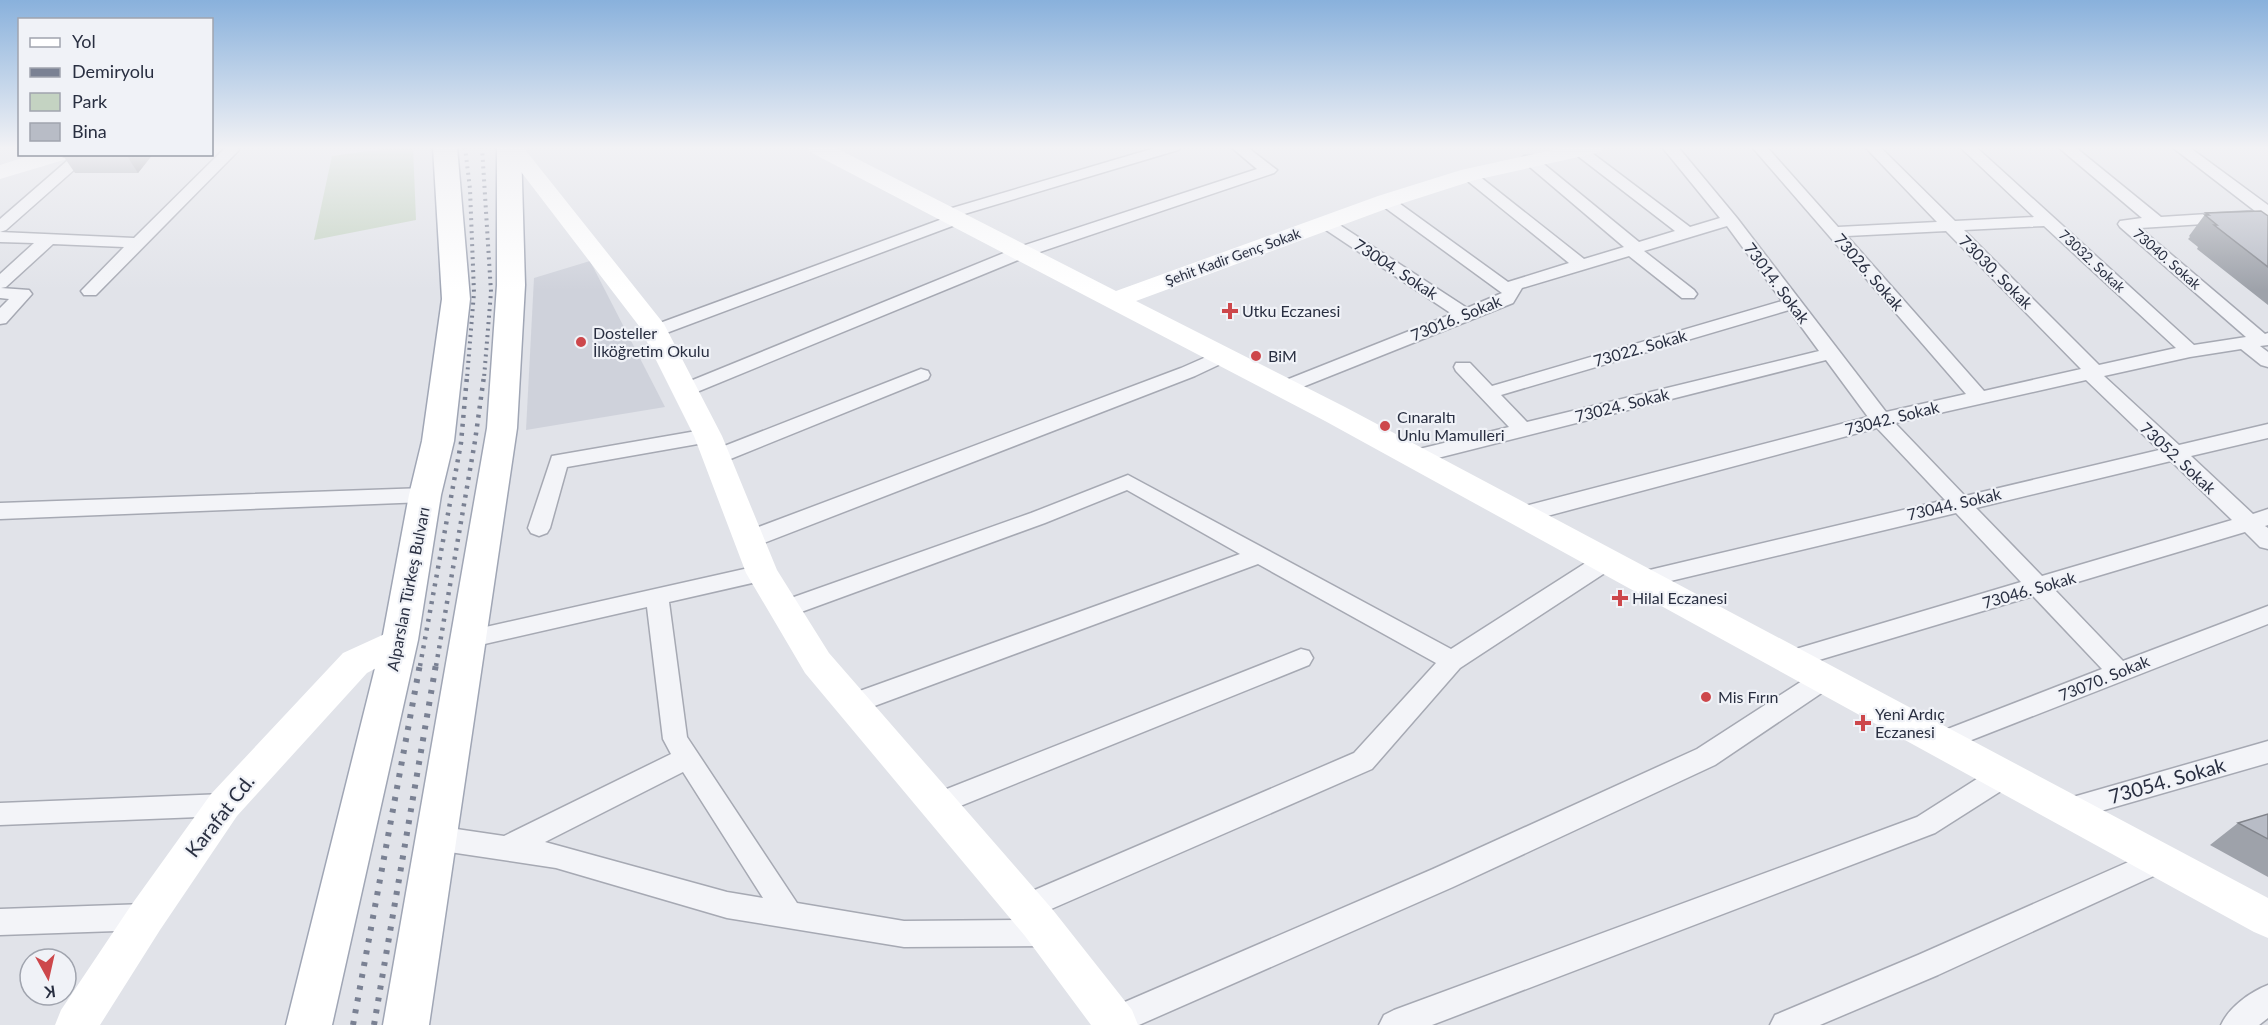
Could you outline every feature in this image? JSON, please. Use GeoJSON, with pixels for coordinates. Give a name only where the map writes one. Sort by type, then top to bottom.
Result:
{"type":"FeatureCollection","features":[{"type":"Feature","properties":{"kind":"main road","name":"Alparslan Türkeş Bulvarı"},"geometry":{"type":"LineString","coordinates":[[309,1025],[400,640],[425,495],[438,441],[456,299],[448,195]]}},
{"type":"Feature","properties":{"kind":"main road"},"geometry":{"type":"LineString","coordinates":[[406,1025],[502,428],[511,285],[510,195]]}},
{"type":"Feature","properties":{"kind":"main road"},"geometry":{"type":"LineString","coordinates":[[549,195],[594,249],[655,331],[712,447],[762,573],[817,663],[1026,907],[1115,1023]]}},
{"type":"Feature","properties":{"kind":"main road"},"geometry":{"type":"LineString","coordinates":[[911,195],[1283,387],[2265,915]]}},
{"type":"Feature","properties":{"kind":"main road","name":"Şehit Kadir Genç Sokak"},"geometry":{"type":"LineString","coordinates":[[1115,300],[1406,195]]}},
{"type":"Feature","properties":{"kind":"main road","name":"Karafat Cd."},"geometry":{"type":"LineString","coordinates":[[76,1025],[146,917],[224,805],[356,663],[400,640]]}},
{"type":"Feature","properties":{"kind":"street"},"geometry":{"type":"LineString","coordinates":[[0,227],[37,195]]}},
{"type":"Feature","properties":{"kind":"street"},"geometry":{"type":"LineString","coordinates":[[90,291],[187,195]]}},
{"type":"Feature","properties":{"kind":"street"},"geometry":{"type":"LineString","coordinates":[[655,331],[952,216],[1020,195]]}},
{"type":"Feature","properties":{"kind":"street"},"geometry":{"type":"LineString","coordinates":[[685,390],[1022,252],[1194,195]]}},
{"type":"Feature","properties":{"kind":"street"},"geometry":{"type":"LineString","coordinates":[[1494,195],[1582,265]]}},
{"type":"Feature","properties":{"kind":"street"},"geometry":{"type":"LineString","coordinates":[[1571,195],[1688,294]]}},
{"type":"Feature","properties":{"kind":"street"},"geometry":{"type":"LineString","coordinates":[[1637,195],[1688,233]]}},
{"type":"Feature","properties":{"kind":"street","name":"73014. Sokak"},"geometry":{"type":"LineString","coordinates":[[1709,195],[1881,420],[2119,672]]}},
{"type":"Feature","properties":{"kind":"street","name":"73026. Sokak"},"geometry":{"type":"LineString","coordinates":[[1801,195],[1980,398]]}},
{"type":"Feature","properties":{"kind":"street","name":"73030. Sokak"},"geometry":{"type":"LineString","coordinates":[[1919,195],[2093,373]]}},
{"type":"Feature","properties":{"kind":"street","name":"73032. Sokak"},"geometry":{"type":"LineString","coordinates":[[2020,195],[2190,351]]}},
{"type":"Feature","properties":{"kind":"street"},"geometry":{"type":"LineString","coordinates":[[2124,195],[2157,222]]}},
{"type":"Feature","properties":{"kind":"street"},"geometry":{"type":"LineString","coordinates":[[2243,195],[2268,214]]}},
{"type":"Feature","properties":{"kind":"street"},"geometry":{"type":"LineString","coordinates":[[1386,201],[1511,292]]}},
{"type":"Feature","properties":{"kind":"street","name":"73040. Sokak"},"geometry":{"type":"LineString","coordinates":[[2258,341],[2126,224],[2268,214]]}},
{"type":"Feature","properties":{"kind":"street","name":"73016. Sokak"},"geometry":{"type":"LineString","coordinates":[[1283,387],[1507,298],[1515,285],[1730,220]]}},
{"type":"Feature","properties":{"kind":"street"},"geometry":{"type":"LineString","coordinates":[[1834,232],[2048,221]]}},
{"type":"Feature","properties":{"kind":"street","name":"73004. Sokak"},"geometry":{"type":"LineString","coordinates":[[1326,223],[1465,315]]}},
{"type":"Feature","properties":{"kind":"street"},"geometry":{"type":"LineString","coordinates":[[0,237],[140,243]]}},
{"type":"Feature","properties":{"kind":"street"},"geometry":{"type":"LineString","coordinates":[[0,283],[48,239]]}},
{"type":"Feature","properties":{"kind":"street"},"geometry":{"type":"LineString","coordinates":[[0,293],[23,294],[0,319]]}},
{"type":"Feature","properties":{"kind":"street","name":"73022. Sokak"},"geometry":{"type":"LineString","coordinates":[[1488,393],[1792,304]]}},
{"type":"Feature","properties":{"kind":"street"},"geometry":{"type":"LineString","coordinates":[[2258,341],[2268,361]]}},
{"type":"Feature","properties":{"kind":"street","name":"73042. Sokak"},"geometry":{"type":"LineString","coordinates":[[1521,515],[1881,420],[2190,351],[2258,341]]}},
{"type":"Feature","properties":{"kind":"street","name":"73024. Sokak"},"geometry":{"type":"LineString","coordinates":[[1414,457],[1829,354]]}},
{"type":"Feature","properties":{"kind":"street"},"geometry":{"type":"LineString","coordinates":[[748,540],[1188,372],[1222,356]]}},
{"type":"Feature","properties":{"kind":"street"},"geometry":{"type":"LineString","coordinates":[[1463,367],[1523,430]]}},
{"type":"Feature","properties":{"kind":"street","name":"73052. Sokak"},"geometry":{"type":"LineString","coordinates":[[2093,373],[2173,453],[2258,520],[2268,541]]}},
{"type":"Feature","properties":{"kind":"street"},"geometry":{"type":"LineString","coordinates":[[539,528],[559,461],[712,447],[921,375]]}},
{"type":"Feature","properties":{"kind":"street","name":"73044. Sokak"},"geometry":{"type":"LineString","coordinates":[[1641,580],[2268,431]]}},
{"type":"Feature","properties":{"kind":"street"},"geometry":{"type":"LineString","coordinates":[[785,609],[1038,518],[1128,482],[1452,661]]}},
{"type":"Feature","properties":{"kind":"street"},"geometry":{"type":"LineString","coordinates":[[0,511],[425,495]]}},
{"type":"Feature","properties":{"kind":"street","name":"73046. Sokak"},"geometry":{"type":"LineString","coordinates":[[1789,660],[2258,520]]}},
{"type":"Feature","properties":{"kind":"street"},"geometry":{"type":"LineString","coordinates":[[852,704],[1260,555]]}},
{"type":"Feature","properties":{"kind":"street"},"geometry":{"type":"LineString","coordinates":[[1026,907],[1363,761],[1452,661],[1606,561]]}},
{"type":"Feature","properties":{"kind":"street"},"geometry":{"type":"LineString","coordinates":[[467,639],[762,573]]}},
{"type":"Feature","properties":{"kind":"street"},"geometry":{"type":"LineString","coordinates":[[657,595],[675,738],[789,915]]}},
{"type":"Feature","properties":{"kind":"street","name":"73070. Sokak"},"geometry":{"type":"LineString","coordinates":[[1941,742],[2268,615]]}},
{"type":"Feature","properties":{"kind":"street"},"geometry":{"type":"LineString","coordinates":[[938,804],[1301,658]]}},
{"type":"Feature","properties":{"kind":"street"},"geometry":{"type":"LineString","coordinates":[[1115,1023],[1443,878],[1706,757],[1824,679]]}},
{"type":"Feature","properties":{"kind":"street","name":"73054. Sokak"},"geometry":{"type":"LineString","coordinates":[[2067,810],[2268,752]]}},
{"type":"Feature","properties":{"kind":"street"},"geometry":{"type":"LineString","coordinates":[[507,848],[687,758]]}},
{"type":"Feature","properties":{"kind":"street"},"geometry":{"type":"LineString","coordinates":[[1394,1025],[1926,825],[2003,776]]}},
{"type":"Feature","properties":{"kind":"street"},"geometry":{"type":"LineString","coordinates":[[0,814],[224,805]]}},
{"type":"Feature","properties":{"kind":"street"},"geometry":{"type":"LineString","coordinates":[[436,838],[556,856],[727,905],[904,934],[1047,933]]}},
{"type":"Feature","properties":{"kind":"street"},"geometry":{"type":"LineString","coordinates":[[1785,1025],[1928,965],[2160,860]]}},
{"type":"Feature","properties":{"kind":"street"},"geometry":{"type":"LineString","coordinates":[[0,922],[146,917]]}},
{"type":"Feature","properties":{"kind":"street"},"geometry":{"type":"LineString","coordinates":[[2236,1025],[2268,999]]}},
{"type":"Feature","properties":{"kind":"shaded area","name":"Dosteller İlköğretim Okulu"},"geometry":{"type":"Polygon","coordinates":[[[590,261],[665,407],[526,430],[534,278],[590,261]]]}},
{"type":"Feature","properties":{"kind":"green space"},"geometry":{"type":"Polygon","coordinates":[[[324,195],[415,195],[416,220],[314,240],[324,195]]]}},
{"type":"Feature","properties":{"kind":"building"},"geometry":{"type":"Polygon","coordinates":[[[2261,211],[2268,216],[2268,267],[2214,225],[2217,225],[2205,215],[2209,215],[2206,213],[2261,211]]]}},
{"type":"Feature","properties":{"kind":"building"},"geometry":{"type":"Polygon","coordinates":[[[2268,814],[2268,839],[2238,823],[2268,814]]]}},
{"type":"Feature","properties":{"kind":"railway"},"geometry":{"type":"LineString","coordinates":[[467,378],[474,293],[470,195]]}},
{"type":"Feature","properties":{"kind":"railway"},"geometry":{"type":"LineString","coordinates":[[484,378],[491,292],[485,195]]}},
{"type":"Feature","properties":{"kind":"railway"},"geometry":{"type":"LineString","coordinates":[[420,666],[461,443],[467,376]]}},
{"type":"Feature","properties":{"kind":"railway"},"geometry":{"type":"LineString","coordinates":[[436,666],[484,376]]}},
{"type":"Feature","properties":{"kind":"railway"},"geometry":{"type":"LineString","coordinates":[[353,1025],[420,664]]}},
{"type":"Feature","properties":{"kind":"railway"},"geometry":{"type":"LineString","coordinates":[[374,1025],[436,664]]}},
{"type":"Feature","properties":{"kind":"place","name":"Utku Eczanesi"},"geometry":{"type":"Point","coordinates":[1230,311]}},
{"type":"Feature","properties":{"kind":"place","name":"Dosteller İlköğretim Okulu"},"geometry":{"type":"Point","coordinates":[581,342]}},
{"type":"Feature","properties":{"kind":"place","name":"BiM"},"geometry":{"type":"Point","coordinates":[1256,356]}},
{"type":"Feature","properties":{"kind":"place","name":"Cınaraltı Unlu Mamulleri"},"geometry":{"type":"Point","coordinates":[1385,426]}},
{"type":"Feature","properties":{"kind":"place","name":"Hilal Eczanesi"},"geometry":{"type":"Point","coordinates":[1620,598]}},
{"type":"Feature","properties":{"kind":"place","name":"Mis Fırın"},"geometry":{"type":"Point","coordinates":[1706,697]}},
{"type":"Feature","properties":{"kind":"place","name":"Yeni Ardıç Eczanesi"},"geometry":{"type":"Point","coordinates":[1863,723]}}]}
